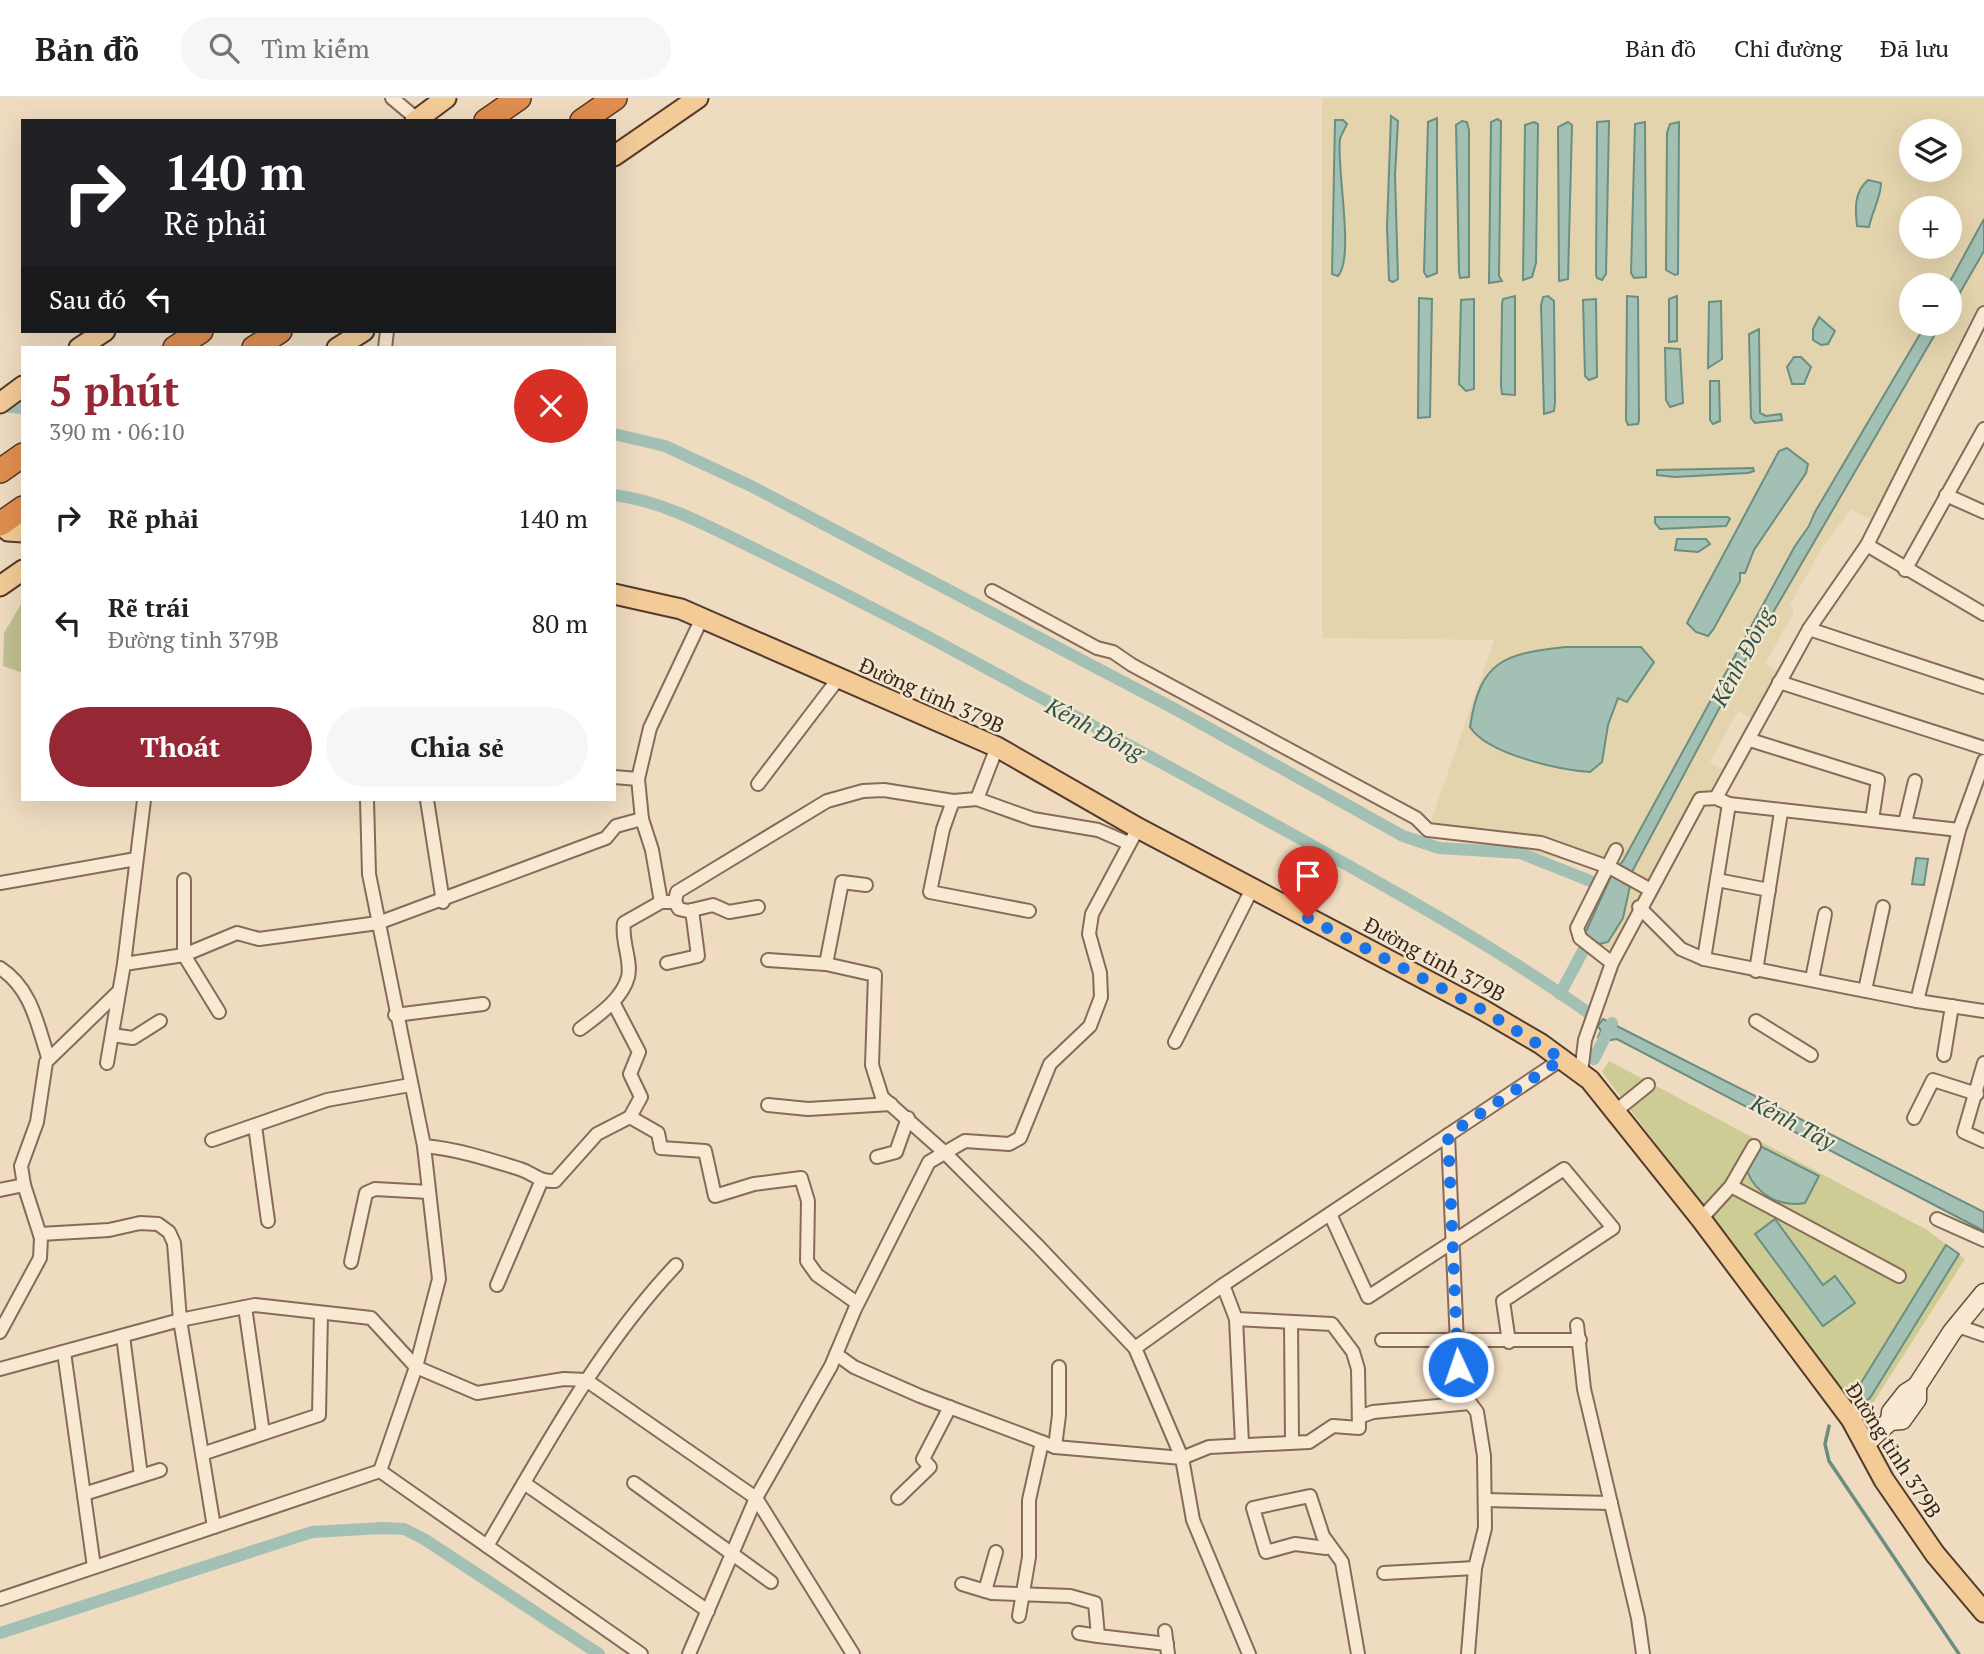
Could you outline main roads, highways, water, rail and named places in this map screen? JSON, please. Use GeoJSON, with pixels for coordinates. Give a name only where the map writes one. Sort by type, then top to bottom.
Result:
{"type":"FeatureCollection","features":[{"type":"Feature","properties":{"kind":"highway"},"geometry":{"type":"LineString","coordinates":[[489,119],[519,98]]}},
{"type":"Feature","properties":{"kind":"highway"},"geometry":{"type":"LineString","coordinates":[[508,119],[537,98]]}},
{"type":"Feature","properties":{"kind":"highway"},"geometry":{"type":"LineString","coordinates":[[585,119],[615,98]]}},
{"type":"Feature","properties":{"kind":"highway"},"geometry":{"type":"LineString","coordinates":[[178,346],[198,333]]}},
{"type":"Feature","properties":{"kind":"highway"},"geometry":{"type":"LineString","coordinates":[[257,346],[277,333]]}},
{"type":"Feature","properties":{"kind":"highway"},"geometry":{"type":"LineString","coordinates":[[0,471],[21,456]]}},
{"type":"Feature","properties":{"kind":"highway"},"geometry":{"type":"LineString","coordinates":[[10,529],[21,511]]}},
{"type":"Feature","properties":{"kind":"main road"},"geometry":{"type":"LineString","coordinates":[[417,119],[446,98]]}},
{"type":"Feature","properties":{"kind":"main road"},"geometry":{"type":"LineString","coordinates":[[616,155],[698,98]]}},
{"type":"Feature","properties":{"kind":"main road"},"geometry":{"type":"LineString","coordinates":[[82,346],[102,333]]}},
{"type":"Feature","properties":{"kind":"main road"},"geometry":{"type":"LineString","coordinates":[[340,346],[361,333]]}},
{"type":"Feature","properties":{"kind":"main road"},"geometry":{"type":"LineString","coordinates":[[0,586],[21,571]]}},
{"type":"Feature","properties":{"kind":"main road","name":"Đường tỉnh 379B"},"geometry":{"type":"LineString","coordinates":[[616,594],[681,609],[997,747],[1133,835],[1254,887],[1483,1010],[1581,1073],[1616,1110],[1851,1419],[1884,1480],[1928,1544],[1984,1612]]}},
{"type":"Feature","properties":{"kind":"main road"},"geometry":{"type":"LineString","coordinates":[[1866,1443],[1890,1421],[1902,1420],[1917,1399],[1917,1385],[1984,1293]]}},
{"type":"Feature","properties":{"kind":"water"},"geometry":{"type":"Polygon","coordinates":[[[1391,116],[1398,121],[1395,175],[1398,279],[1393,282],[1389,280],[1387,227],[1391,116]]]}},
{"type":"Feature","properties":{"kind":"water"},"geometry":{"type":"Polygon","coordinates":[[[1437,118],[1437,273],[1427,277],[1424,272],[1428,122],[1437,118]]]}},
{"type":"Feature","properties":{"kind":"water"},"geometry":{"type":"Polygon","coordinates":[[[1497,119],[1501,121],[1499,276],[1502,281],[1489,283],[1491,122],[1497,119]]]}},
{"type":"Feature","properties":{"kind":"water"},"geometry":{"type":"Polygon","coordinates":[[[1335,120],[1343,120],[1347,124],[1340,139],[1339,152],[1345,251],[1343,266],[1338,276],[1332,274],[1335,120]]]}},
{"type":"Feature","properties":{"kind":"water"},"geometry":{"type":"Polygon","coordinates":[[[1462,121],[1467,122],[1469,130],[1469,277],[1460,278],[1456,125],[1462,121]]]}},
{"type":"Feature","properties":{"kind":"water"},"geometry":{"type":"Polygon","coordinates":[[[1609,121],[1606,274],[1602,280],[1597,278],[1596,274],[1597,122],[1609,121]]]}},
{"type":"Feature","properties":{"kind":"water"},"geometry":{"type":"Polygon","coordinates":[[[1534,122],[1538,124],[1536,263],[1532,277],[1523,280],[1525,125],[1534,122]]]}},
{"type":"Feature","properties":{"kind":"water"},"geometry":{"type":"Polygon","coordinates":[[[1568,122],[1572,125],[1568,279],[1559,281],[1558,127],[1568,122]]]}},
{"type":"Feature","properties":{"kind":"water"},"geometry":{"type":"Polygon","coordinates":[[[1645,122],[1646,277],[1634,278],[1631,273],[1635,124],[1645,122]]]}},
{"type":"Feature","properties":{"kind":"water"},"geometry":{"type":"Polygon","coordinates":[[[1679,122],[1678,274],[1675,275],[1666,270],[1667,133],[1670,124],[1679,122]]]}},
{"type":"Feature","properties":{"kind":"water"},"geometry":{"type":"Polygon","coordinates":[[[1868,180],[1881,183],[1880,194],[1869,227],[1857,226],[1858,195],[1868,180]]]}},
{"type":"Feature","properties":{"kind":"water"},"geometry":{"type":"Polygon","coordinates":[[[1984,219],[1984,251],[1962,289],[1962,273],[1955,273],[1984,219]]]}},
{"type":"Feature","properties":{"kind":"water"},"geometry":{"type":"Polygon","coordinates":[[[1515,296],[1515,395],[1502,394],[1501,386],[1502,304],[1503,299],[1515,296]]]}},
{"type":"Feature","properties":{"kind":"water"},"geometry":{"type":"Polygon","coordinates":[[[1548,296],[1554,301],[1555,402],[1554,411],[1544,414],[1541,305],[1543,297],[1548,296]]]}},
{"type":"Feature","properties":{"kind":"water"},"geometry":{"type":"Polygon","coordinates":[[[1627,296],[1638,297],[1639,420],[1638,424],[1628,425],[1626,420],[1627,296]]]}},
{"type":"Feature","properties":{"kind":"water"},"geometry":{"type":"Polygon","coordinates":[[[1677,296],[1677,341],[1669,342],[1669,299],[1677,296]]]}},
{"type":"Feature","properties":{"kind":"water"},"geometry":{"type":"Polygon","coordinates":[[[1419,298],[1432,299],[1430,417],[1418,418],[1419,298]]]}},
{"type":"Feature","properties":{"kind":"water"},"geometry":{"type":"Polygon","coordinates":[[[1474,299],[1474,389],[1466,391],[1459,384],[1461,300],[1474,299]]]}},
{"type":"Feature","properties":{"kind":"water"},"geometry":{"type":"Polygon","coordinates":[[[1596,299],[1597,377],[1589,380],[1585,376],[1583,300],[1596,299]]]}},
{"type":"Feature","properties":{"kind":"water"},"geometry":{"type":"Polygon","coordinates":[[[1721,301],[1722,359],[1708,368],[1709,302],[1721,301]]]}},
{"type":"Feature","properties":{"kind":"water"},"geometry":{"type":"Polygon","coordinates":[[[1819,317],[1835,331],[1828,344],[1821,345],[1813,340],[1813,329],[1819,317]]]}},
{"type":"Feature","properties":{"kind":"water"},"geometry":{"type":"Polygon","coordinates":[[[1759,329],[1760,413],[1766,416],[1781,414],[1782,420],[1755,423],[1751,418],[1749,334],[1759,329]]]}},
{"type":"Feature","properties":{"kind":"water"},"geometry":{"type":"Polygon","coordinates":[[[1919,336],[1934,336],[1743,664],[1626,883],[1630,886],[1623,918],[1608,942],[1600,944],[1583,938],[1612,874],[1623,861],[1815,512],[1919,336]]]}},
{"type":"Feature","properties":{"kind":"water"},"geometry":{"type":"Polygon","coordinates":[[[1665,348],[1680,349],[1683,403],[1670,407],[1666,400],[1665,348]]]}},
{"type":"Feature","properties":{"kind":"water"},"geometry":{"type":"Polygon","coordinates":[[[1794,357],[1801,357],[1811,367],[1804,384],[1792,384],[1787,367],[1794,357]]]}},
{"type":"Feature","properties":{"kind":"water"},"geometry":{"type":"Polygon","coordinates":[[[1710,381],[1719,381],[1720,421],[1713,424],[1710,420],[1710,381]]]}},
{"type":"Feature","properties":{"kind":"water"},"geometry":{"type":"Polygon","coordinates":[[[1787,448],[1808,464],[1806,473],[1754,550],[1745,573],[1740,573],[1740,581],[1713,630],[1708,636],[1696,632],[1687,623],[1779,451],[1787,448]]]}},
{"type":"Feature","properties":{"kind":"water"},"geometry":{"type":"Polygon","coordinates":[[[1753,468],[1754,471],[1748,473],[1675,477],[1657,475],[1657,470],[1753,468]]]}},
{"type":"Feature","properties":{"kind":"water"},"geometry":{"type":"Polygon","coordinates":[[[1655,517],[1730,519],[1726,526],[1660,529],[1655,523],[1655,517]]]}},
{"type":"Feature","properties":{"kind":"water"},"geometry":{"type":"Polygon","coordinates":[[[1677,539],[1706,539],[1710,544],[1698,552],[1675,550],[1677,539]]]}},
{"type":"Feature","properties":{"kind":"water"},"geometry":{"type":"Polygon","coordinates":[[[1565,647],[1641,647],[1654,662],[1627,702],[1618,698],[1608,725],[1602,762],[1590,772],[1543,764],[1507,753],[1479,737],[1470,727],[1480,687],[1498,664],[1526,653],[1565,647]]]}},
{"type":"Feature","properties":{"kind":"water"},"geometry":{"type":"Polygon","coordinates":[[[1916,858],[1928,859],[1924,885],[1912,884],[1916,858]]]}},
{"type":"Feature","properties":{"kind":"water","name":"Kênh Tây"},"geometry":{"type":"Polygon","coordinates":[[[1603,1019],[1984,1212],[1984,1231],[1617,1039],[1605,1041],[1598,1037],[1601,1031],[1598,1026],[1603,1019]]]}},
{"type":"Feature","properties":{"kind":"water"},"geometry":{"type":"Polygon","coordinates":[[[1760,1146],[1819,1176],[1805,1203],[1778,1201],[1756,1186],[1747,1171],[1760,1146]]]}},
{"type":"Feature","properties":{"kind":"water"},"geometry":{"type":"Polygon","coordinates":[[[1775,1219],[1823,1285],[1835,1276],[1855,1303],[1823,1326],[1755,1234],[1775,1219]]]}},
{"type":"Feature","properties":{"kind":"water"},"geometry":{"type":"Polygon","coordinates":[[[1946,1245],[1959,1254],[1870,1398],[1861,1404],[1856,1391],[1946,1245]]]}},
{"type":"Feature","properties":{"kind":"waterway"},"geometry":{"type":"LineString","coordinates":[[0,406],[21,408]]}},
{"type":"Feature","properties":{"kind":"waterway"},"geometry":{"type":"LineString","coordinates":[[616,434],[665,446],[751,486],[1173,708],[1403,836],[1439,848],[1520,853],[1598,884]]}},
{"type":"Feature","properties":{"kind":"waterway","name":"Kênh Đông"},"geometry":{"type":"LineString","coordinates":[[616,495],[666,508],[700,522],[923,634],[1405,897],[1517,965],[1590,1014]]}},
{"type":"Feature","properties":{"kind":"waterway","name":"Kênh Đông"},"geometry":{"type":"LineString","coordinates":[[1560,994],[1591,936]]}},
{"type":"Feature","properties":{"kind":"waterway"},"geometry":{"type":"LineString","coordinates":[[1589,1056],[1594,1059],[1612,1023]]}},
{"type":"Feature","properties":{"kind":"waterway"},"geometry":{"type":"LineString","coordinates":[[1829,1426],[1825,1444],[1829,1461],[1959,1654]]}},
{"type":"Feature","properties":{"kind":"waterway"},"geometry":{"type":"LineString","coordinates":[[0,1633],[312,1532],[383,1528],[404,1529],[424,1539],[599,1654]]}}]}
